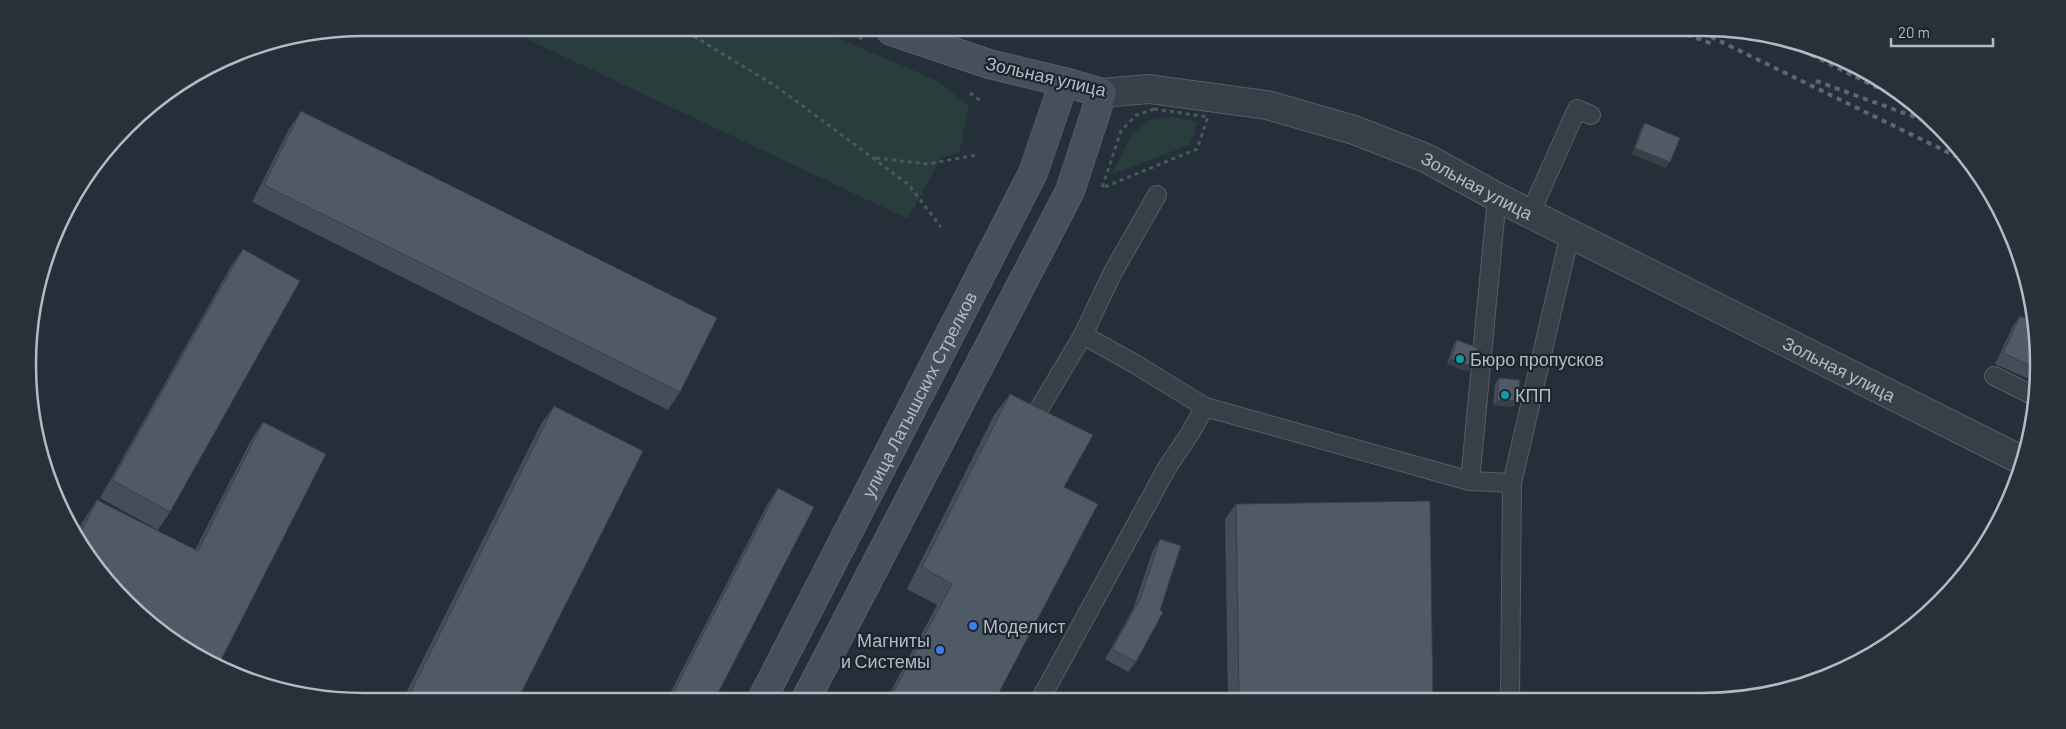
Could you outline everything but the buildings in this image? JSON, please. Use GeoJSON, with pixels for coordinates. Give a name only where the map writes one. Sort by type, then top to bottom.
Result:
{"type":"FeatureCollection","features":[{"type":"Feature","properties":{"kind":"street","name":"Зольная улица"},"geometry":{"type":"LineString","coordinates":[[906,36],[990,64],[1102,93],[1149,89],[1267,104],[1354,130],[1417,155],[1530,214],[2016,458]]}},
{"type":"Feature","properties":{"kind":"street","name":"улица Латышских Стрелков"},"geometry":{"type":"LineString","coordinates":[[765,693],[1033,174],[1064,82]]}},
{"type":"Feature","properties":{"kind":"street"},"geometry":{"type":"LineString","coordinates":[[809,693],[1070,191],[1102,93]]}},
{"type":"Feature","properties":{"kind":"lane"},"geometry":{"type":"LineString","coordinates":[[1530,214],[1577,109],[1591,116]]}},
{"type":"Feature","properties":{"kind":"lane"},"geometry":{"type":"LineString","coordinates":[[1038,409],[1083,335],[1114,272],[1157,195]]}},
{"type":"Feature","properties":{"kind":"lane"},"geometry":{"type":"LineString","coordinates":[[1470,481],[1497,197]]}},
{"type":"Feature","properties":{"kind":"lane"},"geometry":{"type":"LineString","coordinates":[[1510,693],[1512,483],[1570,234]]}},
{"type":"Feature","properties":{"kind":"lane"},"geometry":{"type":"LineString","coordinates":[[1083,335],[1205,407],[1470,481],[1512,483]]}},
{"type":"Feature","properties":{"kind":"lane"},"geometry":{"type":"LineString","coordinates":[[1994,376],[2028,393]]}},
{"type":"Feature","properties":{"kind":"lane"},"geometry":{"type":"LineString","coordinates":[[1044,693],[1168,466],[1205,407]]}},
{"type":"Feature","properties":{"kind":"path"},"geometry":{"type":"LineString","coordinates":[[694,36],[777,87],[908,184],[941,228]]}},
{"type":"Feature","properties":{"kind":"path"},"geometry":{"type":"LineString","coordinates":[[1154,110],[1208,117],[1196,149],[1102,188],[1121,131],[1136,115],[1154,110]]}},
{"type":"Feature","properties":{"kind":"path"},"geometry":{"type":"LineString","coordinates":[[874,158],[928,164],[976,156]]}},
{"type":"Feature","properties":{"kind":"green space"},"geometry":{"type":"Polygon","coordinates":[[[520,36],[833,36],[938,81],[969,106],[959,153],[941,158],[908,219],[520,36]]]}},
{"type":"Feature","properties":{"kind":"green space"},"geometry":{"type":"Polygon","coordinates":[[[1172,117],[1197,122],[1190,145],[1112,174],[1131,135],[1149,120],[1172,117]]]}},
{"type":"Feature","properties":{"kind":"railway"},"geometry":{"type":"LineString","coordinates":[[1690,36],[1713,44]]}},
{"type":"Feature","properties":{"kind":"railway"},"geometry":{"type":"LineString","coordinates":[[1710,36],[1954,155]]}},
{"type":"Feature","properties":{"kind":"railway"},"geometry":{"type":"LineString","coordinates":[[1816,57],[1877,87]]}},
{"type":"Feature","properties":{"kind":"railway"},"geometry":{"type":"LineString","coordinates":[[1816,81],[1918,118]]}},
{"type":"Feature","properties":{"kind":"place","name":"Бюро пропусков"},"geometry":{"type":"Point","coordinates":[1460,359]}},
{"type":"Feature","properties":{"kind":"place","name":"КПП"},"geometry":{"type":"Point","coordinates":[1505,395]}},
{"type":"Feature","properties":{"kind":"place","name":"Моделист"},"geometry":{"type":"Point","coordinates":[973,626]}},
{"type":"Feature","properties":{"kind":"place","name":"Магниты и Системы"},"geometry":{"type":"Point","coordinates":[940,650]}}]}
